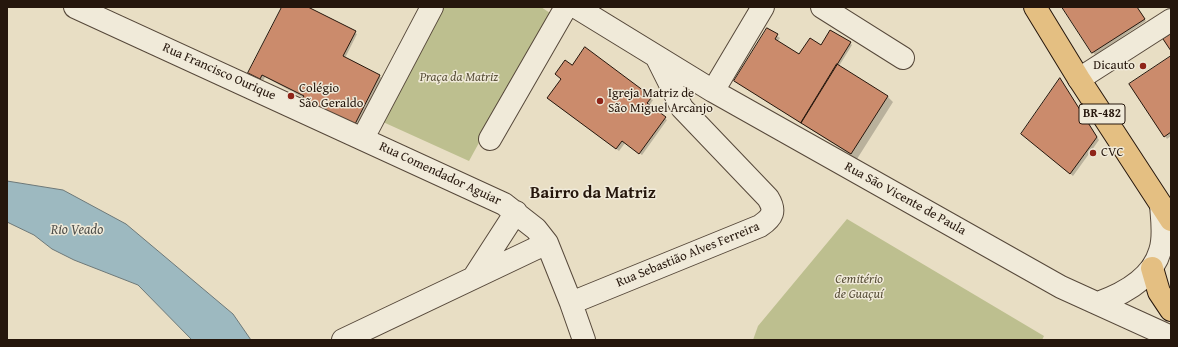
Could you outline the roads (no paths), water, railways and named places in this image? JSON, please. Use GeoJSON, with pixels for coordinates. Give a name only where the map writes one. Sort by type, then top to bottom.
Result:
{"type":"FeatureCollection","features":[{"type":"Feature","properties":{"kind":"highway","name":"BR-482"},"geometry":{"type":"LineString","coordinates":[[1035,7],[1079,79],[1166,213]]}},
{"type":"Feature","properties":{"kind":"highway"},"geometry":{"type":"LineString","coordinates":[[1152,268],[1159,292],[1171,310]]}},
{"type":"Feature","properties":{"kind":"street","name":"Rua Francisco Ourique"},"geometry":{"type":"LineString","coordinates":[[75,7],[363,138]]}},
{"type":"Feature","properties":{"kind":"street"},"geometry":{"type":"LineString","coordinates":[[363,138],[432,7]]}},
{"type":"Feature","properties":{"kind":"street"},"geometry":{"type":"LineString","coordinates":[[490,139],[566,7]]}},
{"type":"Feature","properties":{"kind":"street","name":"Rua São Vicente de Paula"},"geometry":{"type":"LineString","coordinates":[[576,7],[713,91],[1062,286],[1159,335]]}},
{"type":"Feature","properties":{"kind":"street"},"geometry":{"type":"LineString","coordinates":[[713,91],[763,7]]}},
{"type":"Feature","properties":{"kind":"street"},"geometry":{"type":"LineString","coordinates":[[822,7],[903,58]]}},
{"type":"Feature","properties":{"kind":"street"},"geometry":{"type":"LineString","coordinates":[[1079,79],[1171,20]]}},
{"type":"Feature","properties":{"kind":"street","name":"Rua Sebastião Alves Ferreira"},"geometry":{"type":"LineString","coordinates":[[571,302],[760,226],[768,221],[773,213],[773,206],[768,198],[682,108],[657,58]]}},
{"type":"Feature","properties":{"kind":"street","name":"Rua Comendador Aguiar"},"geometry":{"type":"LineString","coordinates":[[363,138],[494,198],[516,212],[536,229],[547,243]]}},
{"type":"Feature","properties":{"kind":"street"},"geometry":{"type":"LineString","coordinates":[[474,277],[516,212]]}},
{"type":"Feature","properties":{"kind":"street"},"geometry":{"type":"LineString","coordinates":[[1098,303],[1124,292],[1152,268],[1160,251],[1166,213]]}},
{"type":"Feature","properties":{"kind":"street"},"geometry":{"type":"LineString","coordinates":[[343,340],[547,243],[571,302],[584,340]]}},
{"type":"Feature","properties":{"kind":"water","name":"Rio Veado"},"geometry":{"type":"Polygon","coordinates":[[[7,181],[63,190],[126,224],[233,314],[251,340],[192,340],[138,285],[74,260],[52,249],[34,235],[7,222],[7,181]]]}},
{"type":"Feature","properties":{"kind":"place","name":"Dicauto"},"geometry":{"type":"Point","coordinates":[1143,66]}},
{"type":"Feature","properties":{"kind":"place","name":"Colégio São Geraldo"},"geometry":{"type":"Point","coordinates":[291,96]}},
{"type":"Feature","properties":{"kind":"place","name":"Igreja Matriz de São Miguel Arcanjo"},"geometry":{"type":"Point","coordinates":[600,101]}},
{"type":"Feature","properties":{"kind":"place","name":"CVC"},"geometry":{"type":"Point","coordinates":[1093,153]}},
{"type":"Feature","properties":{"kind":"district","name":"Bairro da Matriz"},"geometry":{"type":"Point","coordinates":[593,194]}},
{"type":"Feature","properties":{"kind":"park label","name":"Praça da Matriz"},"geometry":{"type":"Point","coordinates":[459,78]}},
{"type":"Feature","properties":{"kind":"park label","name":"Cemitério de Guaçuí"},"geometry":{"type":"Point","coordinates":[859,288]}}]}
